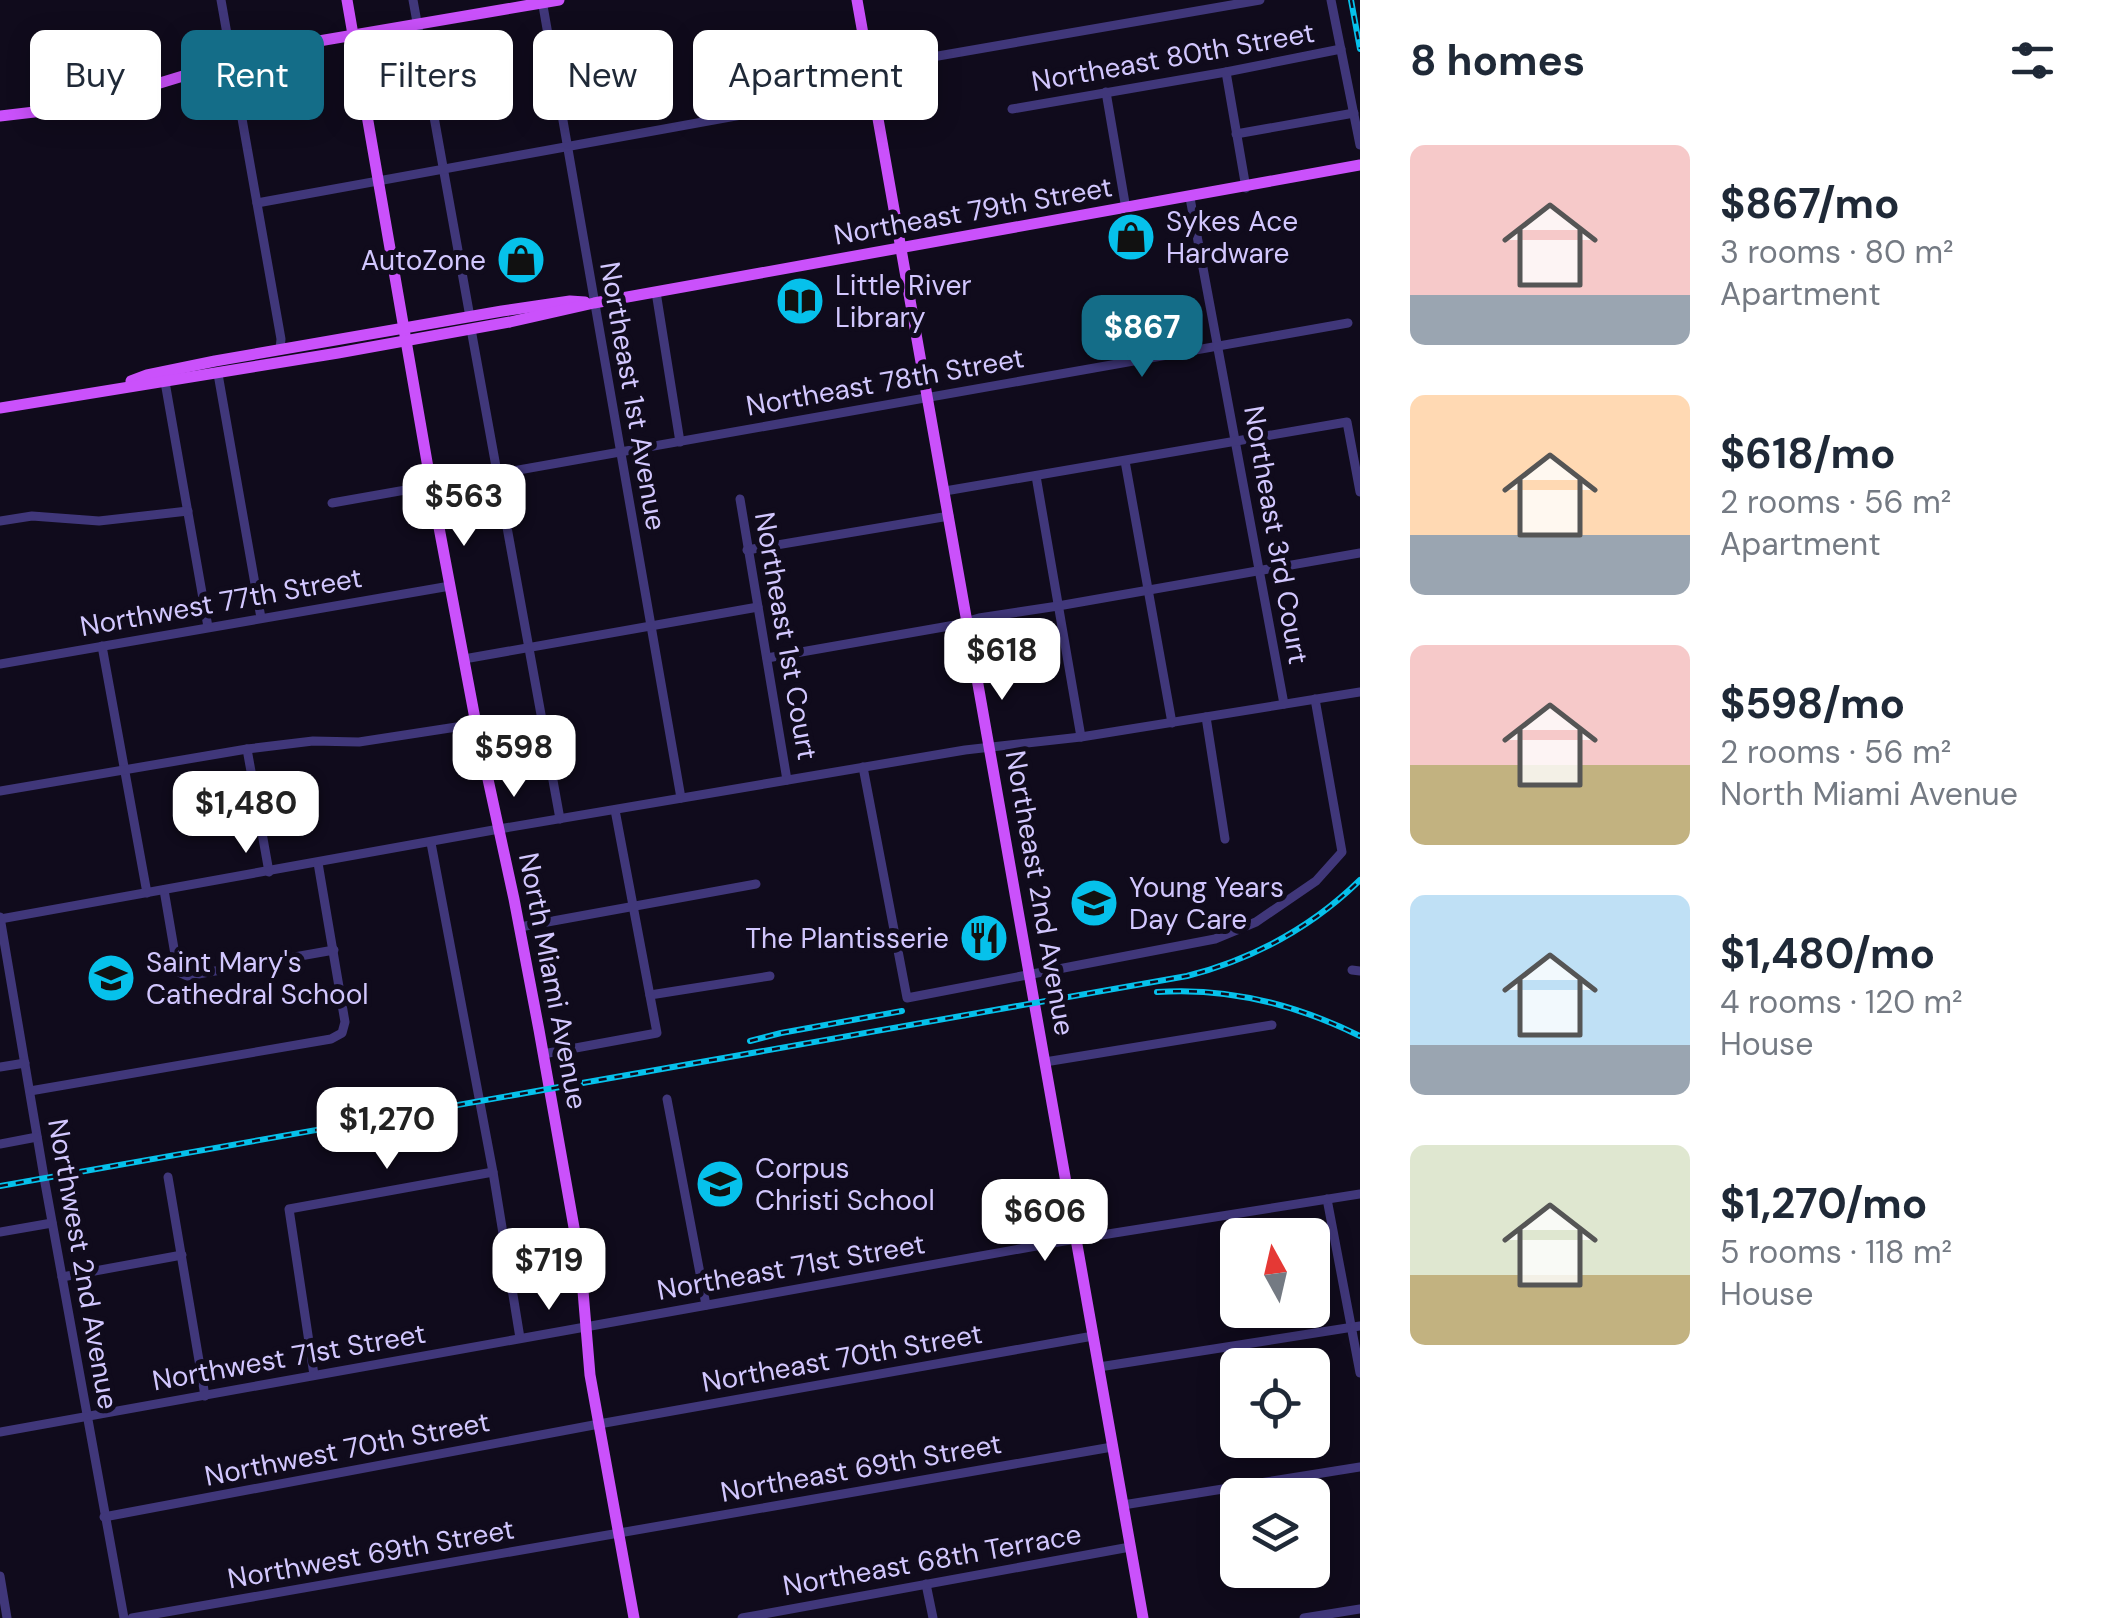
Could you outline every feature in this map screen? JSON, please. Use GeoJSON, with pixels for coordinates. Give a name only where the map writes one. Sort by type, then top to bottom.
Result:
{"type":"FeatureCollection","features":[{"type":"Feature","properties":{"kind":"main road","name":"North Miami Avenue"},"geometry":{"type":"LineString","coordinates":[[347,0],[352,30]]}},
{"type":"Feature","properties":{"kind":"main road"},"geometry":{"type":"LineString","coordinates":[[382,30],[558,0]]}},
{"type":"Feature","properties":{"kind":"main road","name":"Northeast 2nd Avenue"},"geometry":{"type":"LineString","coordinates":[[857,0],[862,30]]}},
{"type":"Feature","properties":{"kind":"main road"},"geometry":{"type":"LineString","coordinates":[[0,116],[114,98],[181,76]]}},
{"type":"Feature","properties":{"kind":"main road","name":"North Miami Avenue"},"geometry":{"type":"LineString","coordinates":[[367,120],[476,724],[520,927],[580,1267],[590,1376],[634,1618]]}},
{"type":"Feature","properties":{"kind":"main road","name":"Northeast 2nd Avenue"},"geometry":{"type":"LineString","coordinates":[[878,120],[1143,1618]]}},
{"type":"Feature","properties":{"kind":"main road","name":"Northeast 79th Street"},"geometry":{"type":"LineString","coordinates":[[406,334],[570,301],[594,303],[1360,166]]}},
{"type":"Feature","properties":{"kind":"main road"},"geometry":{"type":"LineString","coordinates":[[113,388],[147,375],[280,350],[406,334]]}},
{"type":"Feature","properties":{"kind":"main road"},"geometry":{"type":"LineString","coordinates":[[0,408],[218,374],[406,334]]}},
{"type":"Feature","properties":{"kind":"main road"},"geometry":{"type":"LineString","coordinates":[[218,374],[280,350]]}},
{"type":"Feature","properties":{"kind":"street"},"geometry":{"type":"LineString","coordinates":[[221,0],[226,30]]}},
{"type":"Feature","properties":{"kind":"street"},"geometry":{"type":"LineString","coordinates":[[413,0],[560,820]]}},
{"type":"Feature","properties":{"kind":"street"},"geometry":{"type":"LineString","coordinates":[[938,56],[1260,0]]}},
{"type":"Feature","properties":{"kind":"street"},"geometry":{"type":"LineString","coordinates":[[1331,0],[1360,145]]}},
{"type":"Feature","properties":{"kind":"street","name":"Northeast 1st Avenue"},"geometry":{"type":"LineString","coordinates":[[542,2],[681,798]]}},
{"type":"Feature","properties":{"kind":"street","name":"Northeast 80th Street"},"geometry":{"type":"LineString","coordinates":[[1012,109],[1341,49]]}},
{"type":"Feature","properties":{"kind":"street"},"geometry":{"type":"LineString","coordinates":[[1226,72],[1246,188]]}},
{"type":"Feature","properties":{"kind":"street"},"geometry":{"type":"LineString","coordinates":[[1106,92],[1126,209]]}},
{"type":"Feature","properties":{"kind":"street"},"geometry":{"type":"LineString","coordinates":[[1236,134],[1354,113]]}},
{"type":"Feature","properties":{"kind":"street"},"geometry":{"type":"LineString","coordinates":[[242,120],[280,350]]}},
{"type":"Feature","properties":{"kind":"street"},"geometry":{"type":"LineString","coordinates":[[256,202],[712,120]]}},
{"type":"Feature","properties":{"kind":"street","name":"Northeast 3rd Court"},"geometry":{"type":"LineString","coordinates":[[1190,198],[1284,704]]}},
{"type":"Feature","properties":{"kind":"street"},"geometry":{"type":"LineString","coordinates":[[656,292],[680,442]]}},
{"type":"Feature","properties":{"kind":"street","name":"Northeast 78th Street"},"geometry":{"type":"LineString","coordinates":[[332,503],[1348,324]]}},
{"type":"Feature","properties":{"kind":"street"},"geometry":{"type":"LineString","coordinates":[[218,374],[260,618]]}},
{"type":"Feature","properties":{"kind":"street"},"geometry":{"type":"LineString","coordinates":[[165,382],[208,627]]}},
{"type":"Feature","properties":{"kind":"street"},"geometry":{"type":"LineString","coordinates":[[945,491],[1347,422],[1360,492]]}},
{"type":"Feature","properties":{"kind":"street"},"geometry":{"type":"LineString","coordinates":[[1125,461],[1172,723]]}},
{"type":"Feature","properties":{"kind":"street"},"geometry":{"type":"LineString","coordinates":[[1036,476],[1081,736]]}},
{"type":"Feature","properties":{"kind":"street","name":"Northeast 1st Court"},"geometry":{"type":"LineString","coordinates":[[740,499],[787,780]]}},
{"type":"Feature","properties":{"kind":"street"},"geometry":{"type":"LineString","coordinates":[[0,522],[32,516],[99,520],[188,511]]}},
{"type":"Feature","properties":{"kind":"street"},"geometry":{"type":"LineString","coordinates":[[747,550],[950,516]]}},
{"type":"Feature","properties":{"kind":"street"},"geometry":{"type":"LineString","coordinates":[[767,658],[1360,553]]}},
{"type":"Feature","properties":{"kind":"street","name":"Northwest 77th Street"},"geometry":{"type":"LineString","coordinates":[[0,664],[450,586]]}},
{"type":"Feature","properties":{"kind":"street"},"geometry":{"type":"LineString","coordinates":[[464,659],[758,607]]}},
{"type":"Feature","properties":{"kind":"street"},"geometry":{"type":"LineString","coordinates":[[102,646],[146,893]]}},
{"type":"Feature","properties":{"kind":"street"},"geometry":{"type":"LineString","coordinates":[[0,918],[863,767],[1360,692]]}},
{"type":"Feature","properties":{"kind":"street","name":"Northeast 3rd Court"},"geometry":{"type":"LineString","coordinates":[[1030,976],[1215,939],[1256,922],[1316,881],[1342,852],[1315,700]]}},
{"type":"Feature","properties":{"kind":"street"},"geometry":{"type":"LineString","coordinates":[[1206,717],[1225,839]]}},
{"type":"Feature","properties":{"kind":"street"},"geometry":{"type":"LineString","coordinates":[[0,791],[248,749],[312,741],[359,742],[476,724]]}},
{"type":"Feature","properties":{"kind":"street"},"geometry":{"type":"LineString","coordinates":[[248,749],[269,872]]}},
{"type":"Feature","properties":{"kind":"street"},"geometry":{"type":"LineString","coordinates":[[863,767],[907,998],[1030,976]]}},
{"type":"Feature","properties":{"kind":"street"},"geometry":{"type":"LineString","coordinates":[[542,1054],[657,1033],[616,810]]}},
{"type":"Feature","properties":{"kind":"street"},"geometry":{"type":"LineString","coordinates":[[431,842],[520,1338]]}},
{"type":"Feature","properties":{"kind":"street"},"geometry":{"type":"LineString","coordinates":[[30,1092],[342,1033],[345,1022],[318,864]]}},
{"type":"Feature","properties":{"kind":"street"},"geometry":{"type":"LineString","coordinates":[[520,927],[756,884]]}},
{"type":"Feature","properties":{"kind":"street"},"geometry":{"type":"LineString","coordinates":[[164,890],[178,972],[187,976],[334,950]]}},
{"type":"Feature","properties":{"kind":"street","name":"Northwest 2nd Avenue"},"geometry":{"type":"LineString","coordinates":[[0,918],[9,999],[26,1063],[124,1618]]}},
{"type":"Feature","properties":{"kind":"street"},"geometry":{"type":"LineString","coordinates":[[650,995],[770,976]]}},
{"type":"Feature","properties":{"kind":"street"},"geometry":{"type":"LineString","coordinates":[[1045,1062],[1272,1025]]}},
{"type":"Feature","properties":{"kind":"street"},"geometry":{"type":"LineString","coordinates":[[0,1067],[26,1063]]}},
{"type":"Feature","properties":{"kind":"street"},"geometry":{"type":"LineString","coordinates":[[667,1099],[706,1305]]}},
{"type":"Feature","properties":{"kind":"street"},"geometry":{"type":"LineString","coordinates":[[0,1144],[38,1137]]}},
{"type":"Feature","properties":{"kind":"street"},"geometry":{"type":"LineString","coordinates":[[314,1375],[289,1209],[493,1172]]}},
{"type":"Feature","properties":{"kind":"street"},"geometry":{"type":"LineString","coordinates":[[168,1177],[206,1396]]}},
{"type":"Feature","properties":{"kind":"street","name":"Northeast 71st Street"},"geometry":{"type":"LineString","coordinates":[[586,1326],[1360,1194]]}},
{"type":"Feature","properties":{"kind":"street"},"geometry":{"type":"LineString","coordinates":[[1327,1199],[1356,1326],[1360,1373]]}},
{"type":"Feature","properties":{"kind":"street"},"geometry":{"type":"LineString","coordinates":[[0,1232],[52,1223]]}},
{"type":"Feature","properties":{"kind":"street"},"geometry":{"type":"LineString","coordinates":[[62,1277],[182,1255]]}},
{"type":"Feature","properties":{"kind":"street","name":"Northwest 71st Street"},"geometry":{"type":"LineString","coordinates":[[0,1432],[586,1326]]}},
{"type":"Feature","properties":{"kind":"street"},"geometry":{"type":"LineString","coordinates":[[1099,1368],[1356,1326]]}},
{"type":"Feature","properties":{"kind":"street","name":"Northeast 70th Street"},"geometry":{"type":"LineString","coordinates":[[599,1424],[1094,1336]]}},
{"type":"Feature","properties":{"kind":"street","name":"Northwest 70th Street"},"geometry":{"type":"LineString","coordinates":[[104,1518],[599,1424]]}},
{"type":"Feature","properties":{"kind":"street","name":"Northeast 69th Street"},"geometry":{"type":"LineString","coordinates":[[618,1534],[1112,1446]]}},
{"type":"Feature","properties":{"kind":"street"},"geometry":{"type":"LineString","coordinates":[[1123,1505],[1360,1468]]}},
{"type":"Feature","properties":{"kind":"street","name":"Northwest 69th Street"},"geometry":{"type":"LineString","coordinates":[[132,1618],[618,1534]]}},
{"type":"Feature","properties":{"kind":"street","name":"Northeast 68th Terrace"},"geometry":{"type":"LineString","coordinates":[[742,1618],[1130,1546]]}},
{"type":"Feature","properties":{"kind":"street"},"geometry":{"type":"LineString","coordinates":[[0,1576],[7,1618]]}},
{"type":"Feature","properties":{"kind":"street"},"geometry":{"type":"LineString","coordinates":[[926,1584],[933,1618]]}},
{"type":"Feature","properties":{"kind":"street"},"geometry":{"type":"LineString","coordinates":[[1304,1618],[1360,1609]]}},
{"type":"Feature","properties":{"kind":"railway"},"geometry":{"type":"LineString","coordinates":[[1351,0],[1360,49]]}},
{"type":"Feature","properties":{"kind":"railway"},"geometry":{"type":"LineString","coordinates":[[0,1186],[1187,976],[1235,961],[1280,940],[1322,913],[1360,880]]}},
{"type":"Feature","properties":{"kind":"railway"},"geometry":{"type":"LineString","coordinates":[[1157,992],[1210,992],[1262,1000],[1312,1015],[1360,1036]]}},
{"type":"Feature","properties":{"kind":"railway"},"geometry":{"type":"LineString","coordinates":[[750,1041],[902,1011]]}},
{"type":"Feature","properties":{"kind":"place","name":"Sykes Ace Hardware"},"geometry":{"type":"Point","coordinates":[1131,237]}},
{"type":"Feature","properties":{"kind":"place","name":"AutoZone"},"geometry":{"type":"Point","coordinates":[521,260]}},
{"type":"Feature","properties":{"kind":"place","name":"Little River Library"},"geometry":{"type":"Point","coordinates":[800,301]}},
{"type":"Feature","properties":{"kind":"place","name":"Young Years Day Care"},"geometry":{"type":"Point","coordinates":[1094,903]}},
{"type":"Feature","properties":{"kind":"place","name":"The Plantisserie"},"geometry":{"type":"Point","coordinates":[984,938]}},
{"type":"Feature","properties":{"kind":"place","name":"Saint Mary's Cathedral School"},"geometry":{"type":"Point","coordinates":[111,978]}},
{"type":"Feature","properties":{"kind":"place","name":"Corpus Christi School"},"geometry":{"type":"Point","coordinates":[720,1184]}}]}
